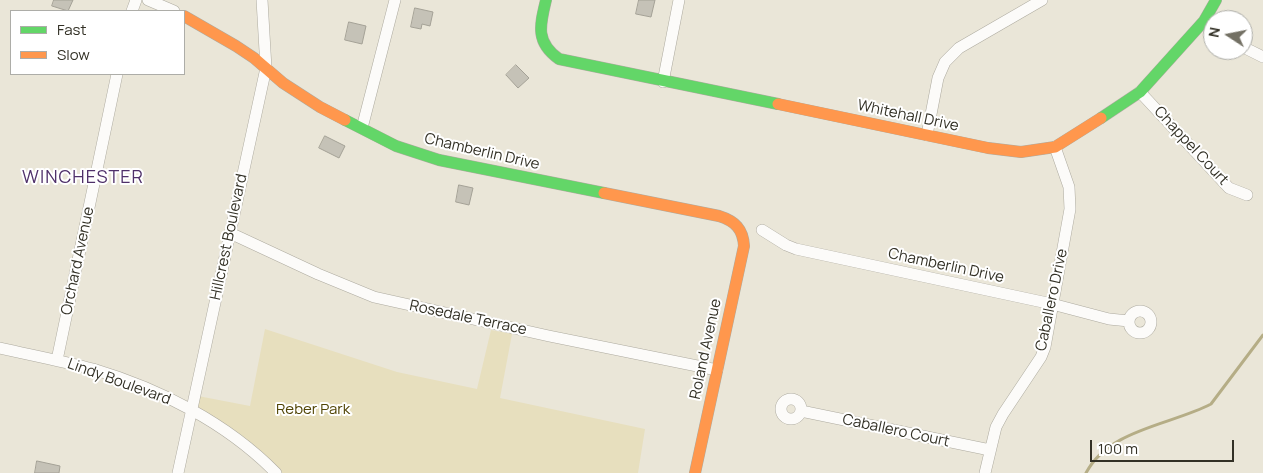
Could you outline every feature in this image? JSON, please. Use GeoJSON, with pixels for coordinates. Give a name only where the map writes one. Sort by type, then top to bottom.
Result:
{"type":"FeatureCollection","features":[{"type":"Feature","properties":{"kind":"street"},"geometry":{"type":"LineString","coordinates":[[148,0],[172,10]]}},
{"type":"Feature","properties":{"kind":"street","name":"Hillcrest Boulevard"},"geometry":{"type":"LineString","coordinates":[[178,473],[266,68],[262,0]]}},
{"type":"Feature","properties":{"kind":"street"},"geometry":{"type":"LineString","coordinates":[[362,128],[395,0]]}},
{"type":"Feature","properties":{"kind":"street","name":"Whitehall Drive"},"geometry":{"type":"LineString","coordinates":[[546,0],[540,29],[541,37],[552,55],[559,59],[988,148],[1021,152],[1055,146],[1140,92],[1203,29]]}},
{"type":"Feature","properties":{"kind":"street"},"geometry":{"type":"LineString","coordinates":[[663,82],[679,0]]}},
{"type":"Feature","properties":{"kind":"street"},"geometry":{"type":"LineString","coordinates":[[927,135],[938,78],[945,62],[959,48],[1042,0]]}},
{"type":"Feature","properties":{"kind":"street","name":"Chamberlin Drive"},"geometry":{"type":"LineString","coordinates":[[185,17],[236,46],[283,83],[320,107],[396,146],[439,160],[719,216],[734,222],[742,231]]}},
{"type":"Feature","properties":{"kind":"street","name":"Orchard Avenue"},"geometry":{"type":"LineString","coordinates":[[57,360],[116,75]]}},
{"type":"Feature","properties":{"kind":"street","name":"Chappel Court"},"geometry":{"type":"LineString","coordinates":[[1140,92],[1229,188],[1247,195]]}},
{"type":"Feature","properties":{"kind":"street","name":"Caballero Drive"},"geometry":{"type":"LineString","coordinates":[[985,473],[996,427],[1041,357],[1045,347],[1071,197],[1055,146]]}},
{"type":"Feature","properties":{"kind":"street","name":"Chamberlin Drive"},"geometry":{"type":"LineString","coordinates":[[762,230],[796,249],[1052,304],[1109,319],[1129,321]]}},
{"type":"Feature","properties":{"kind":"street","name":"Roland Avenue"},"geometry":{"type":"LineString","coordinates":[[695,473],[744,246],[742,231]]}},
{"type":"Feature","properties":{"kind":"street","name":"Rosedale Terrace"},"geometry":{"type":"LineString","coordinates":[[230,233],[318,274],[374,297],[558,338],[717,370]]}},
{"type":"Feature","properties":{"kind":"street","name":"Lindy Boulevard"},"geometry":{"type":"LineString","coordinates":[[0,348],[94,370],[153,391],[192,410],[234,437],[276,473]]}},
{"type":"Feature","properties":{"kind":"street","name":"Caballero Court"},"geometry":{"type":"LineString","coordinates":[[802,412],[990,450]]}},
{"type":"Feature","properties":{"kind":"green space","name":"Reber Park"},"geometry":{"type":"Polygon","coordinates":[[[265,329],[397,372],[477,389],[491,330],[512,334],[500,398],[645,429],[638,473],[276,473],[192,407],[198,396],[250,406],[265,329]]]}},
{"type":"Feature","properties":{"kind":"building"},"geometry":{"type":"Polygon","coordinates":[[[54,0],[73,0],[68,10],[52,6],[54,0]]]}},
{"type":"Feature","properties":{"kind":"building"},"geometry":{"type":"Polygon","coordinates":[[[639,0],[655,0],[651,17],[636,14],[639,0]]]}},
{"type":"Feature","properties":{"kind":"building"},"geometry":{"type":"Polygon","coordinates":[[[415,8],[433,12],[430,26],[422,24],[421,29],[411,27],[415,8]]]}},
{"type":"Feature","properties":{"kind":"building"},"geometry":{"type":"Polygon","coordinates":[[[349,22],[366,26],[362,44],[345,40],[349,22]]]}},
{"type":"Feature","properties":{"kind":"building"},"geometry":{"type":"Polygon","coordinates":[[[516,65],[529,78],[518,88],[506,75],[516,65]]]}},
{"type":"Feature","properties":{"kind":"building"},"geometry":{"type":"Polygon","coordinates":[[[325,136],[345,146],[339,158],[319,148],[325,136]]]}},
{"type":"Feature","properties":{"kind":"building"},"geometry":{"type":"Polygon","coordinates":[[[459,185],[473,188],[469,205],[456,202],[459,185]]]}},
{"type":"Feature","properties":{"kind":"building"},"geometry":{"type":"Polygon","coordinates":[[[37,461],[60,466],[59,473],[35,473],[37,461]]]}},
{"type":"Feature","properties":{"kind":"waterway"},"geometry":{"type":"LineString","coordinates":[[1086,473],[1096,458],[1125,437],[1211,404],[1263,335]]}},
{"type":"Feature","properties":{"kind":"traffic: fast"},"geometry":{"type":"LineString","coordinates":[[546,0],[541,32],[546,46],[559,59],[778,104]]}},
{"type":"Feature","properties":{"kind":"traffic: fast"},"geometry":{"type":"LineString","coordinates":[[1101,118],[1140,92],[1204,21],[1216,0]]}},
{"type":"Feature","properties":{"kind":"traffic: fast"},"geometry":{"type":"LineString","coordinates":[[345,120],[396,146],[439,160],[604,193]]}},
{"type":"Feature","properties":{"kind":"traffic: slow"},"geometry":{"type":"LineString","coordinates":[[185,17],[236,46],[254,58],[283,83],[320,107],[345,120]]}},
{"type":"Feature","properties":{"kind":"traffic: slow"},"geometry":{"type":"LineString","coordinates":[[778,104],[988,148],[1021,152],[1055,147],[1101,118]]}},
{"type":"Feature","properties":{"kind":"traffic: slow"},"geometry":{"type":"LineString","coordinates":[[604,193],[719,216],[734,223],[742,235],[744,246],[695,473]]}},
{"type":"Feature","properties":{"kind":"district","name":"WINCHESTER"},"geometry":{"type":"Point","coordinates":[83,178]}}]}
